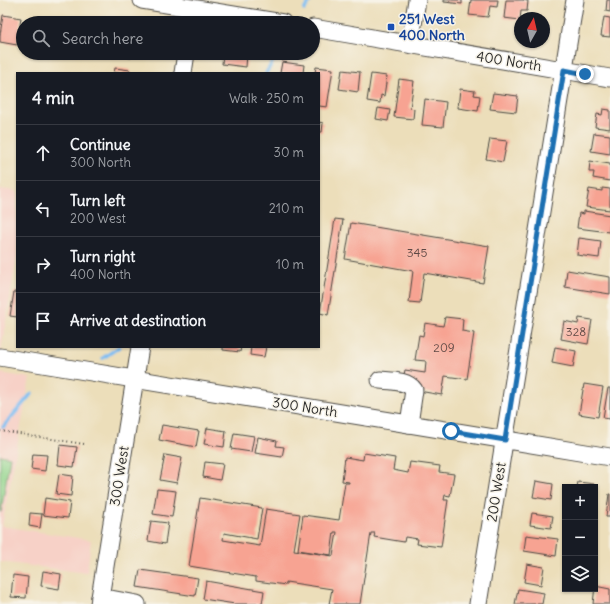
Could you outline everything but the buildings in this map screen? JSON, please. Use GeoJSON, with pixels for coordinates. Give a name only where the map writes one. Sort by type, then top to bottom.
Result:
{"type":"FeatureCollection","features":[{"type":"Feature","properties":{"kind":"street"},"geometry":{"type":"LineString","coordinates":[[142,0],[235,16]]}},
{"type":"Feature","properties":{"kind":"street"},"geometry":{"type":"LineString","coordinates":[[410,44],[416,0]]}},
{"type":"Feature","properties":{"kind":"street","name":"200 West"},"geometry":{"type":"LineString","coordinates":[[478,604],[575,0]]}},
{"type":"Feature","properties":{"kind":"street","name":"400 North"},"geometry":{"type":"LineString","coordinates":[[320,29],[610,78]]}},
{"type":"Feature","properties":{"kind":"street"},"geometry":{"type":"LineString","coordinates":[[183,72],[185,60]]}},
{"type":"Feature","properties":{"kind":"street","name":"300 West"},"geometry":{"type":"LineString","coordinates":[[99,601],[140,348]]}},
{"type":"Feature","properties":{"kind":"street","name":"300 North"},"geometry":{"type":"LineString","coordinates":[[0,357],[610,457]]}},
{"type":"Feature","properties":{"kind":"street"},"geometry":{"type":"LineString","coordinates":[[380,380],[405,383],[411,386],[414,390],[409,424]]}},
{"type":"Feature","properties":{"kind":"street"},"geometry":{"type":"LineString","coordinates":[[99,601],[137,604]]}},
{"type":"Feature","properties":{"kind":"path"},"geometry":{"type":"LineString","coordinates":[[0,431],[84,444]]}},
{"type":"Feature","properties":{"kind":"shaded area"},"geometry":{"type":"Polygon","coordinates":[[[0,189],[16,191],[16,262],[0,356],[0,189]]]}},
{"type":"Feature","properties":{"kind":"shaded area"},"geometry":{"type":"Polygon","coordinates":[[[0,373],[30,378],[2,526],[91,540],[87,573],[0,562],[0,373]]]}},
{"type":"Feature","properties":{"kind":"green space"},"geometry":{"type":"Polygon","coordinates":[[[0,455],[10,457],[1,512],[0,512],[0,455]]]}},
{"type":"Feature","properties":{"kind":"waterway"},"geometry":{"type":"LineString","coordinates":[[304,10],[311,0]]}},
{"type":"Feature","properties":{"kind":"waterway"},"geometry":{"type":"LineString","coordinates":[[267,72],[274,60]]}},
{"type":"Feature","properties":{"kind":"waterway"},"geometry":{"type":"LineString","coordinates":[[103,358],[118,348]]}},
{"type":"Feature","properties":{"kind":"waterway"},"geometry":{"type":"LineString","coordinates":[[3,427],[32,393]]}},
{"type":"Feature","properties":{"kind":"place","name":"251 West 400 North"},"geometry":{"type":"Point","coordinates":[391,27]}},
{"type":"Feature","properties":{"kind":"route"},"geometry":{"type":"LineString","coordinates":[[451,431],[505,440],[564,70],[585,74]]}}]}
